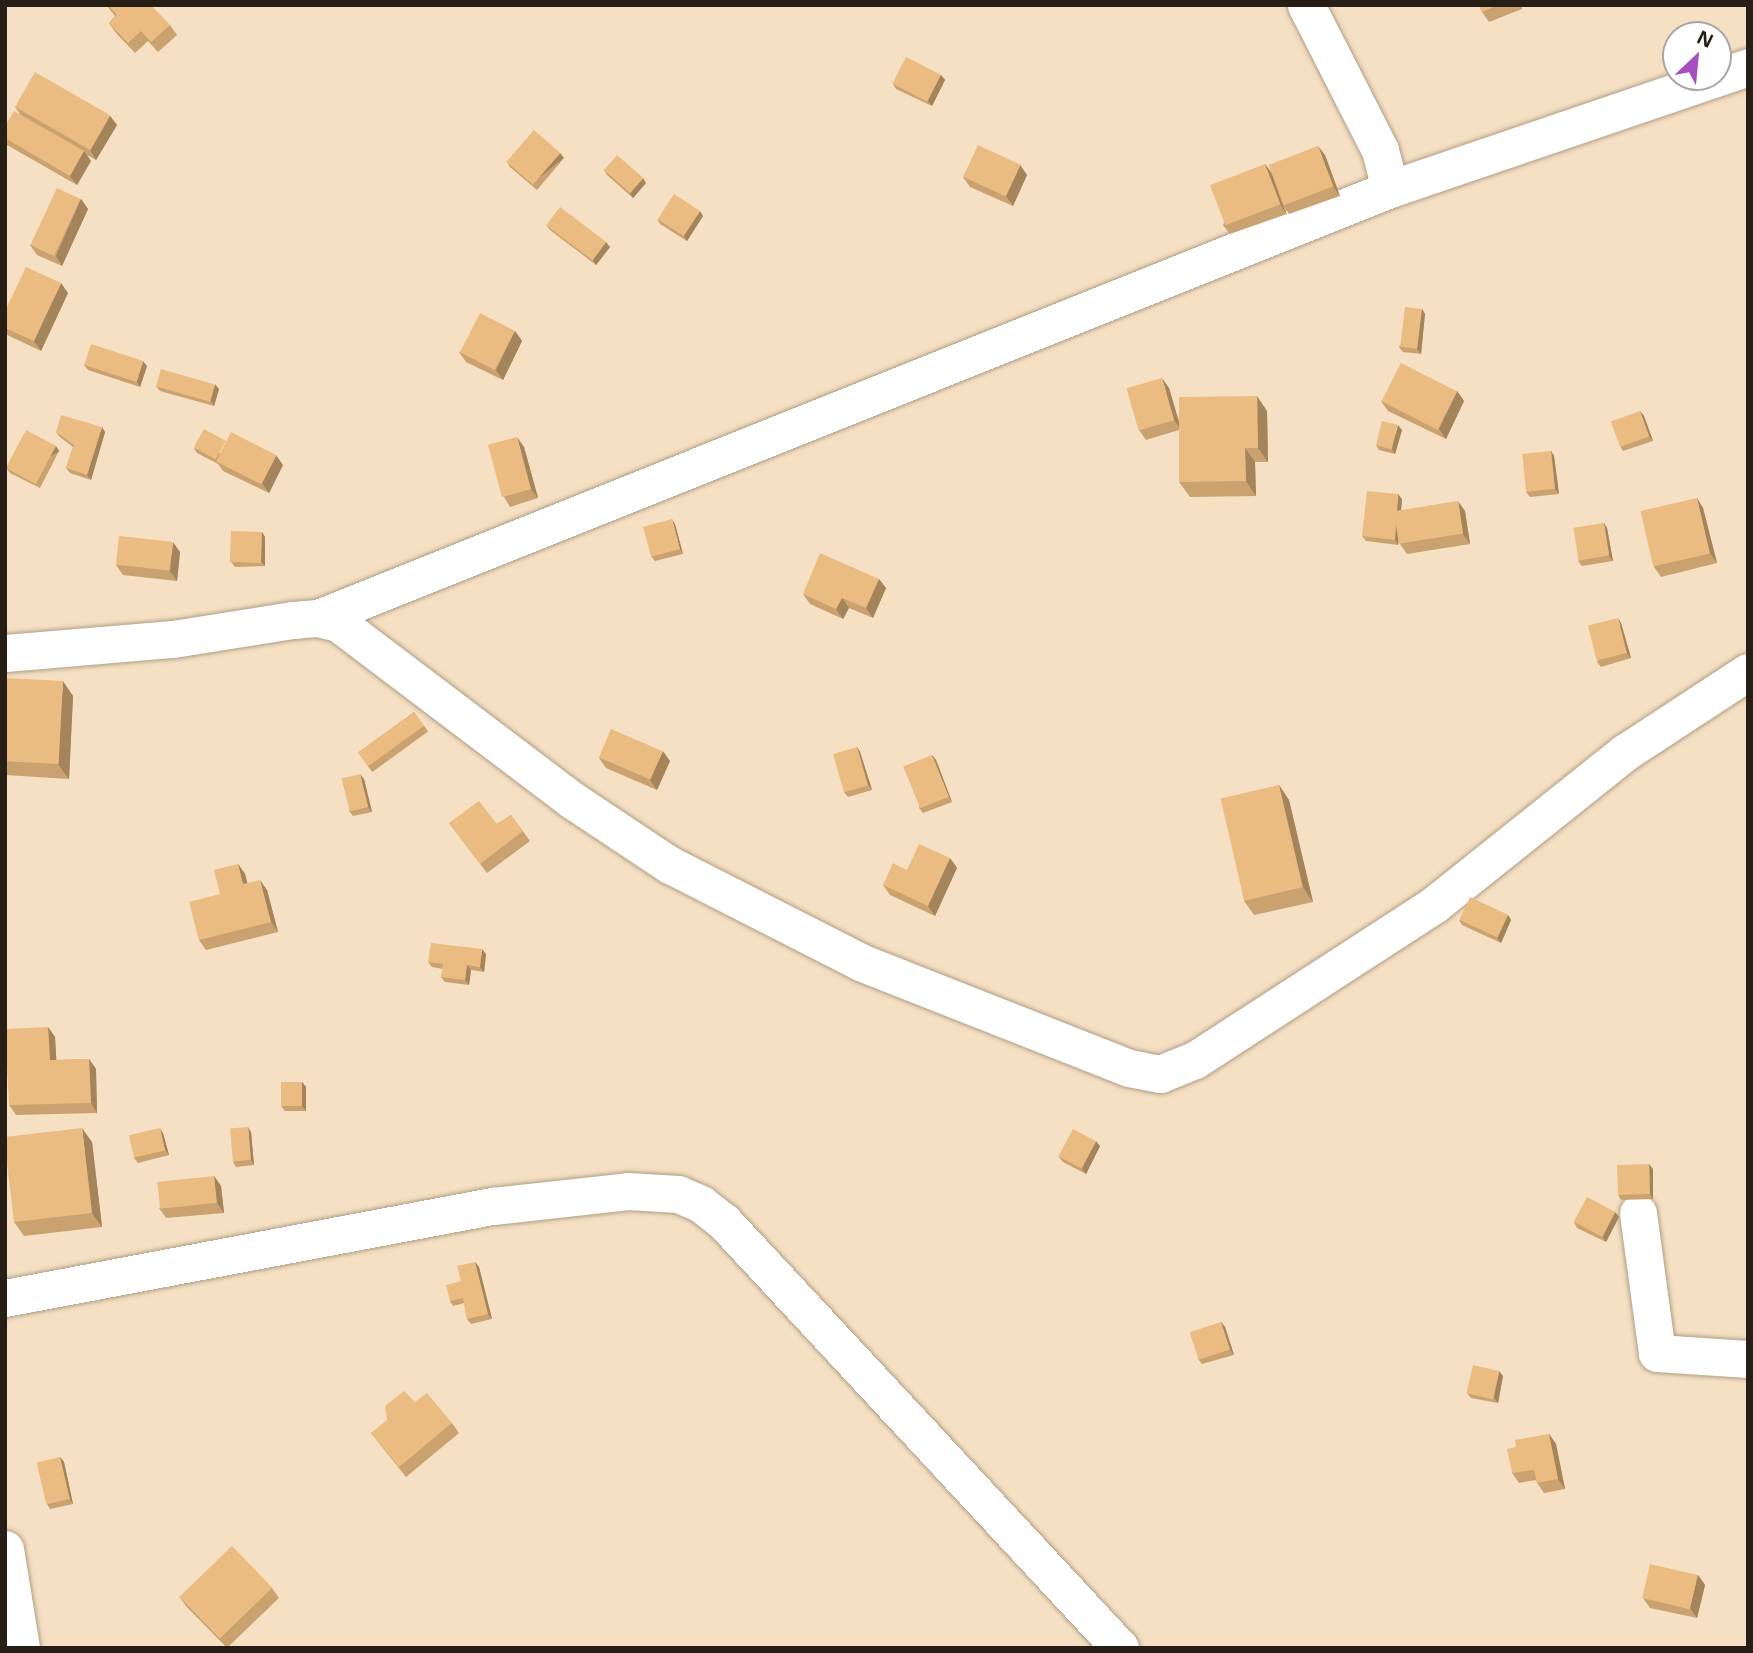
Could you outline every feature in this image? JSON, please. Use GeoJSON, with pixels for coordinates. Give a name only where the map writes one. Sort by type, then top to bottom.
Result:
{"type":"FeatureCollection","features":[{"type":"Feature","properties":{"kind":"street"},"geometry":{"type":"LineString","coordinates":[[1306,5],[1380,150],[1390,189]]}},
{"type":"Feature","properties":{"kind":"street"},"geometry":{"type":"LineString","coordinates":[[5,653],[173,639],[318,618],[1390,189],[1748,67]]}},
{"type":"Feature","properties":{"kind":"street"},"geometry":{"type":"LineString","coordinates":[[318,618],[353,633],[572,800],[670,864],[859,962],[1129,1068],[1160,1074],[1195,1060],[1435,904],[1624,753],[1748,672]]}},
{"type":"Feature","properties":{"kind":"street"},"geometry":{"type":"LineString","coordinates":[[5,1298],[493,1206],[628,1191],[678,1194],[701,1204],[724,1222],[1120,1648]]}},
{"type":"Feature","properties":{"kind":"street"},"geometry":{"type":"LineString","coordinates":[[1637,1213],[1657,1353],[1748,1359]]}},
{"type":"Feature","properties":{"kind":"street"},"geometry":{"type":"LineString","coordinates":[[5,1549],[22,1648]]}},
{"type":"Feature","properties":{"kind":"building"},"geometry":{"type":"Polygon","coordinates":[[[108,5],[151,5],[170,25],[151,42],[141,31],[128,43],[109,23],[117,15],[108,5]]]}},
{"type":"Feature","properties":{"kind":"building"},"geometry":{"type":"Polygon","coordinates":[[[1479,5],[1498,5],[1482,12],[1479,5]]]}},
{"type":"Feature","properties":{"kind":"building"},"geometry":{"type":"Polygon","coordinates":[[[906,57],[941,75],[927,101],[892,84],[906,57]]]}},
{"type":"Feature","properties":{"kind":"building"},"geometry":{"type":"Polygon","coordinates":[[[35,72],[110,116],[90,150],[15,107],[35,72]]]}},
{"type":"Feature","properties":{"kind":"building"},"geometry":{"type":"Polygon","coordinates":[[[14,111],[84,151],[70,176],[5,138],[5,126],[14,111]]]}},
{"type":"Feature","properties":{"kind":"building"},"geometry":{"type":"Polygon","coordinates":[[[534,130],[560,153],[533,185],[506,162],[534,130]]]}},
{"type":"Feature","properties":{"kind":"building"},"geometry":{"type":"Polygon","coordinates":[[[978,145],[1021,165],[1006,197],[963,177],[978,145]]]}},
{"type":"Feature","properties":{"kind":"building"},"geometry":{"type":"Polygon","coordinates":[[[1318,146],[1333,186],[1284,205],[1269,165],[1318,146]]]}},
{"type":"Feature","properties":{"kind":"building"},"geometry":{"type":"Polygon","coordinates":[[[617,155],[643,178],[630,193],[604,170],[617,155]]]}},
{"type":"Feature","properties":{"kind":"building"},"geometry":{"type":"Polygon","coordinates":[[[1265,164],[1280,204],[1225,225],[1210,185],[1265,164]]]}},
{"type":"Feature","properties":{"kind":"building"},"geometry":{"type":"Polygon","coordinates":[[[57,188],[81,199],[54,256],[30,245],[57,188]]]}},
{"type":"Feature","properties":{"kind":"building"},"geometry":{"type":"Polygon","coordinates":[[[674,194],[700,211],[684,236],[658,219],[674,194]]]}},
{"type":"Feature","properties":{"kind":"building"},"geometry":{"type":"Polygon","coordinates":[[[560,207],[606,242],[592,260],[546,225],[560,207]]]}},
{"type":"Feature","properties":{"kind":"building"},"geometry":{"type":"Polygon","coordinates":[[[26,267],[61,283],[34,341],[5,328],[5,311],[26,267]]]}},
{"type":"Feature","properties":{"kind":"building"},"geometry":{"type":"Polygon","coordinates":[[[1405,307],[1422,309],[1417,349],[1400,347],[1405,307]]]}},
{"type":"Feature","properties":{"kind":"building"},"geometry":{"type":"Polygon","coordinates":[[[480,313],[515,331],[495,370],[460,352],[480,313]]]}},
{"type":"Feature","properties":{"kind":"building"},"geometry":{"type":"Polygon","coordinates":[[[91,344],[143,361],[137,382],[84,365],[91,344]]]}},
{"type":"Feature","properties":{"kind":"building"},"geometry":{"type":"Polygon","coordinates":[[[1401,363],[1457,392],[1438,430],[1381,401],[1401,363]]]}},
{"type":"Feature","properties":{"kind":"building"},"geometry":{"type":"Polygon","coordinates":[[[161,369],[215,384],[210,402],[156,386],[161,369]]]}},
{"type":"Feature","properties":{"kind":"building"},"geometry":{"type":"Polygon","coordinates":[[[1162,378],[1174,420],[1139,430],[1126,388],[1162,378]]]}},
{"type":"Feature","properties":{"kind":"building"},"geometry":{"type":"Polygon","coordinates":[[[1257,396],[1258,448],[1245,448],[1246,481],[1179,482],[1179,397],[1257,396]]]}},
{"type":"Feature","properties":{"kind":"building"},"geometry":{"type":"Polygon","coordinates":[[[1640,411],[1649,436],[1620,447],[1611,422],[1640,411]]]}},
{"type":"Feature","properties":{"kind":"building"},"geometry":{"type":"Polygon","coordinates":[[[61,415],[102,427],[87,475],[66,468],[74,445],[56,432],[61,415]]]}},
{"type":"Feature","properties":{"kind":"building"},"geometry":{"type":"Polygon","coordinates":[[[1382,421],[1398,425],[1391,449],[1376,445],[1382,421]]]}},
{"type":"Feature","properties":{"kind":"building"},"geometry":{"type":"Polygon","coordinates":[[[204,429],[226,441],[216,459],[194,447],[204,429]]]}},
{"type":"Feature","properties":{"kind":"building"},"geometry":{"type":"Polygon","coordinates":[[[26,430],[56,446],[36,484],[6,468],[26,430]]]}},
{"type":"Feature","properties":{"kind":"building"},"geometry":{"type":"Polygon","coordinates":[[[231,432],[276,455],[261,485],[216,461],[231,432]]]}},
{"type":"Feature","properties":{"kind":"building"},"geometry":{"type":"Polygon","coordinates":[[[517,437],[531,489],[502,497],[488,445],[517,437]]]}},
{"type":"Feature","properties":{"kind":"building"},"geometry":{"type":"Polygon","coordinates":[[[1551,451],[1555,489],[1526,492],[1522,454],[1551,451]]]}},
{"type":"Feature","properties":{"kind":"building"},"geometry":{"type":"Polygon","coordinates":[[[1367,491],[1398,494],[1397,511],[1394,511],[1395,540],[1362,536],[1367,491]]]}},
{"type":"Feature","properties":{"kind":"building"},"geometry":{"type":"Polygon","coordinates":[[[1697,498],[1710,554],[1653,567],[1640,511],[1697,498]]]}},
{"type":"Feature","properties":{"kind":"building"},"geometry":{"type":"Polygon","coordinates":[[[1458,501],[1463,534],[1399,544],[1394,511],[1458,501]]]}},
{"type":"Feature","properties":{"kind":"building"},"geometry":{"type":"Polygon","coordinates":[[[672,519],[680,549],[651,557],[643,527],[672,519]]]}},
{"type":"Feature","properties":{"kind":"building"},"geometry":{"type":"Polygon","coordinates":[[[1604,523],[1609,556],[1579,560],[1573,528],[1604,523]]]}},
{"type":"Feature","properties":{"kind":"building"},"geometry":{"type":"Polygon","coordinates":[[[231,531],[262,532],[261,563],[230,562],[231,531]]]}},
{"type":"Feature","properties":{"kind":"building"},"geometry":{"type":"Polygon","coordinates":[[[119,536],[173,542],[170,570],[116,565],[119,536]]]}},
{"type":"Feature","properties":{"kind":"building"},"geometry":{"type":"Polygon","coordinates":[[[820,553],[879,579],[866,608],[842,598],[836,609],[803,594],[820,553]]]}},
{"type":"Feature","properties":{"kind":"building"},"geometry":{"type":"Polygon","coordinates":[[[1618,618],[1627,653],[1597,660],[1588,625],[1618,618]]]}},
{"type":"Feature","properties":{"kind":"building"},"geometry":{"type":"Polygon","coordinates":[[[5,678],[63,681],[59,764],[5,761],[5,678]]]}},
{"type":"Feature","properties":{"kind":"building"},"geometry":{"type":"Polygon","coordinates":[[[414,712],[424,726],[368,766],[358,753],[414,712]]]}},
{"type":"Feature","properties":{"kind":"building"},"geometry":{"type":"Polygon","coordinates":[[[611,729],[663,751],[650,779],[599,758],[611,729]]]}},
{"type":"Feature","properties":{"kind":"building"},"geometry":{"type":"Polygon","coordinates":[[[857,747],[868,785],[844,792],[833,754],[857,747]]]}},
{"type":"Feature","properties":{"kind":"building"},"geometry":{"type":"Polygon","coordinates":[[[932,755],[949,797],[920,808],[903,767],[932,755]]]}},
{"type":"Feature","properties":{"kind":"building"},"geometry":{"type":"Polygon","coordinates":[[[360,774],[368,807],[350,812],[342,779],[360,774]]]}},
{"type":"Feature","properties":{"kind":"building"},"geometry":{"type":"Polygon","coordinates":[[[1279,785],[1303,887],[1244,901],[1221,798],[1279,785]]]}},
{"type":"Feature","properties":{"kind":"building"},"geometry":{"type":"Polygon","coordinates":[[[479,801],[497,824],[511,815],[523,831],[480,864],[449,823],[479,801]]]}},
{"type":"Feature","properties":{"kind":"building"},"geometry":{"type":"Polygon","coordinates":[[[919,844],[950,858],[928,906],[883,885],[893,863],[907,870],[919,844]]]}},
{"type":"Feature","properties":{"kind":"building"},"geometry":{"type":"Polygon","coordinates":[[[238,864],[243,884],[260,880],[271,922],[199,940],[189,902],[220,894],[214,870],[238,864]]]}},
{"type":"Feature","properties":{"kind":"building"},"geometry":{"type":"Polygon","coordinates":[[[1470,897],[1508,915],[1497,937],[1459,920],[1470,897]]]}},
{"type":"Feature","properties":{"kind":"building"},"geometry":{"type":"Polygon","coordinates":[[[431,943],[482,949],[480,967],[467,965],[465,980],[441,977],[443,964],[428,962],[431,943]]]}},
{"type":"Feature","properties":{"kind":"building"},"geometry":{"type":"Polygon","coordinates":[[[48,1027],[50,1060],[89,1059],[91,1103],[9,1105],[5,1029],[48,1027]]]}},
{"type":"Feature","properties":{"kind":"building"},"geometry":{"type":"Polygon","coordinates":[[[281,1082],[302,1082],[302,1106],[281,1106],[281,1082]]]}},
{"type":"Feature","properties":{"kind":"building"},"geometry":{"type":"Polygon","coordinates":[[[248,1127],[251,1160],[233,1161],[230,1129],[248,1127]]]}},
{"type":"Feature","properties":{"kind":"building"},"geometry":{"type":"Polygon","coordinates":[[[82,1128],[92,1213],[14,1222],[5,1137],[82,1128]]]}},
{"type":"Feature","properties":{"kind":"building"},"geometry":{"type":"Polygon","coordinates":[[[160,1128],[165,1150],[134,1158],[129,1135],[160,1128]]]}},
{"type":"Feature","properties":{"kind":"building"},"geometry":{"type":"Polygon","coordinates":[[[1073,1129],[1096,1141],[1081,1169],[1058,1156],[1073,1129]]]}},
{"type":"Feature","properties":{"kind":"building"},"geometry":{"type":"Polygon","coordinates":[[[1649,1164],[1650,1194],[1618,1195],[1617,1165],[1649,1164]]]}},
{"type":"Feature","properties":{"kind":"building"},"geometry":{"type":"Polygon","coordinates":[[[214,1176],[217,1203],[160,1209],[157,1182],[214,1176]]]}},
{"type":"Feature","properties":{"kind":"building"},"geometry":{"type":"Polygon","coordinates":[[[1587,1197],[1615,1212],[1602,1237],[1574,1222],[1587,1197]]]}},
{"type":"Feature","properties":{"kind":"building"},"geometry":{"type":"Polygon","coordinates":[[[475,1262],[488,1314],[467,1319],[463,1298],[450,1301],[446,1285],[461,1281],[457,1266],[475,1262]]]}},
{"type":"Feature","properties":{"kind":"building"},"geometry":{"type":"Polygon","coordinates":[[[1221,1322],[1230,1350],[1199,1360],[1190,1332],[1221,1322]]]}},
{"type":"Feature","properties":{"kind":"building"},"geometry":{"type":"Polygon","coordinates":[[[1473,1365],[1499,1371],[1493,1399],[1466,1393],[1473,1365]]]}},
{"type":"Feature","properties":{"kind":"building"},"geometry":{"type":"Polygon","coordinates":[[[404,1391],[415,1402],[427,1393],[452,1423],[399,1467],[371,1433],[387,1420],[385,1406],[404,1391]]]}},
{"type":"Feature","properties":{"kind":"building"},"geometry":{"type":"Polygon","coordinates":[[[1549,1434],[1558,1479],[1537,1483],[1534,1470],[1512,1473],[1507,1449],[1516,1447],[1515,1440],[1549,1434]]]}},
{"type":"Feature","properties":{"kind":"building"},"geometry":{"type":"Polygon","coordinates":[[[60,1457],[70,1499],[46,1504],[37,1462],[60,1457]]]}},
{"type":"Feature","properties":{"kind":"building"},"geometry":{"type":"Polygon","coordinates":[[[232,1546],[272,1588],[220,1638],[179,1597],[232,1546]]]}},
{"type":"Feature","properties":{"kind":"building"},"geometry":{"type":"Polygon","coordinates":[[[1650,1564],[1698,1575],[1690,1609],[1642,1598],[1650,1564]]]}}]}
